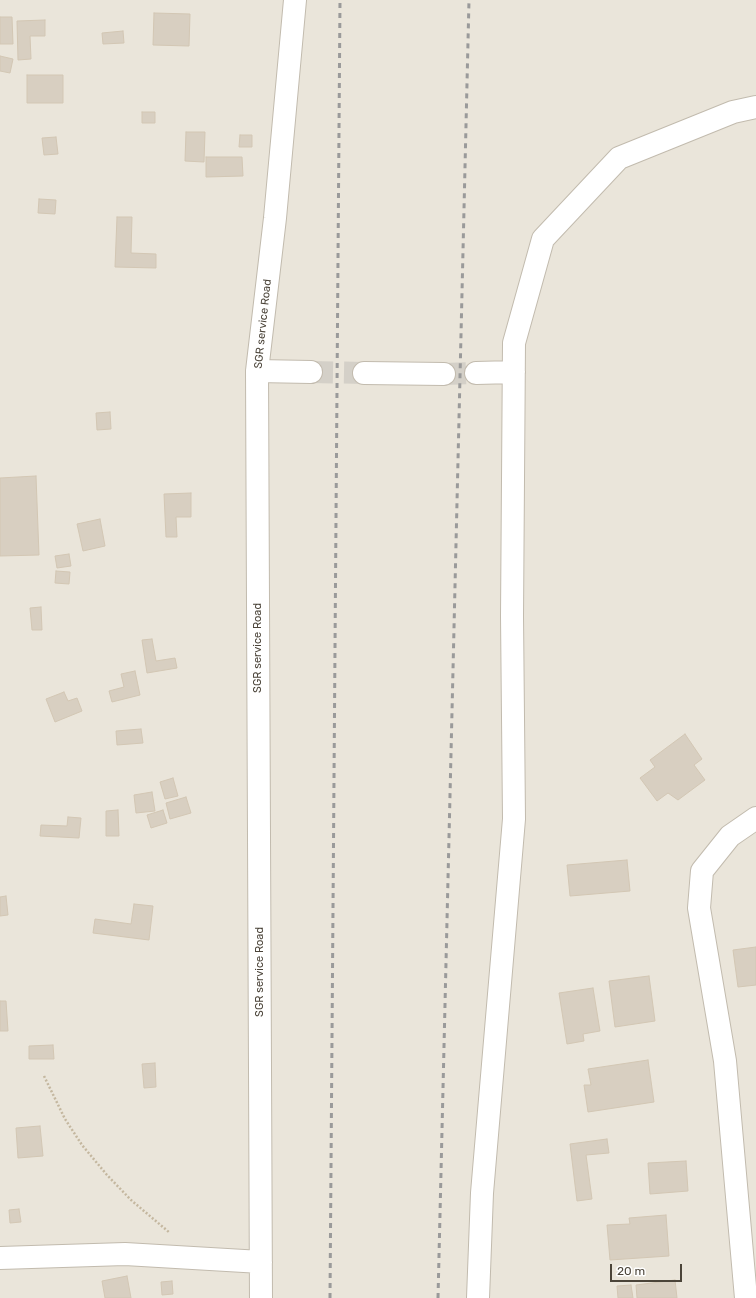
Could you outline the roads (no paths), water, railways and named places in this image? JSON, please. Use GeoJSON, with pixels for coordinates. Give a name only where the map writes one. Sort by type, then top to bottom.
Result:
{"type":"FeatureCollection","features":[{"type":"Feature","properties":{"kind":"street","name":"SGR service Road"},"geometry":{"type":"LineString","coordinates":[[261,1298],[257,371],[275,218],[295,0]]}},
{"type":"Feature","properties":{"kind":"street"},"geometry":{"type":"LineString","coordinates":[[478,1298],[482,1193],[514,819],[512,608],[514,343],[543,239],[619,158],[733,112],[756,107]]}},
{"type":"Feature","properties":{"kind":"street"},"geometry":{"type":"LineString","coordinates":[[257,371],[311,372]]}},
{"type":"Feature","properties":{"kind":"street"},"geometry":{"type":"LineString","coordinates":[[476,373],[514,372]]}},
{"type":"Feature","properties":{"kind":"street"},"geometry":{"type":"LineString","coordinates":[[364,373],[444,374]]}},
{"type":"Feature","properties":{"kind":"street"},"geometry":{"type":"LineString","coordinates":[[746,1298],[725,1061],[699,908],[702,871],[730,836],[756,818]]}},
{"type":"Feature","properties":{"kind":"street"},"geometry":{"type":"LineString","coordinates":[[0,1258],[125,1254],[261,1262]]}},
{"type":"Feature","properties":{"kind":"tunnel"},"geometry":{"type":"LineString","coordinates":[[311,372],[364,373]]}},
{"type":"Feature","properties":{"kind":"tunnel"},"geometry":{"type":"LineString","coordinates":[[444,374],[476,373]]}},
{"type":"Feature","properties":{"kind":"railway"},"geometry":{"type":"LineString","coordinates":[[330,1298],[340,0]]}},
{"type":"Feature","properties":{"kind":"railway"},"geometry":{"type":"LineString","coordinates":[[438,1298],[469,0]]}}]}
